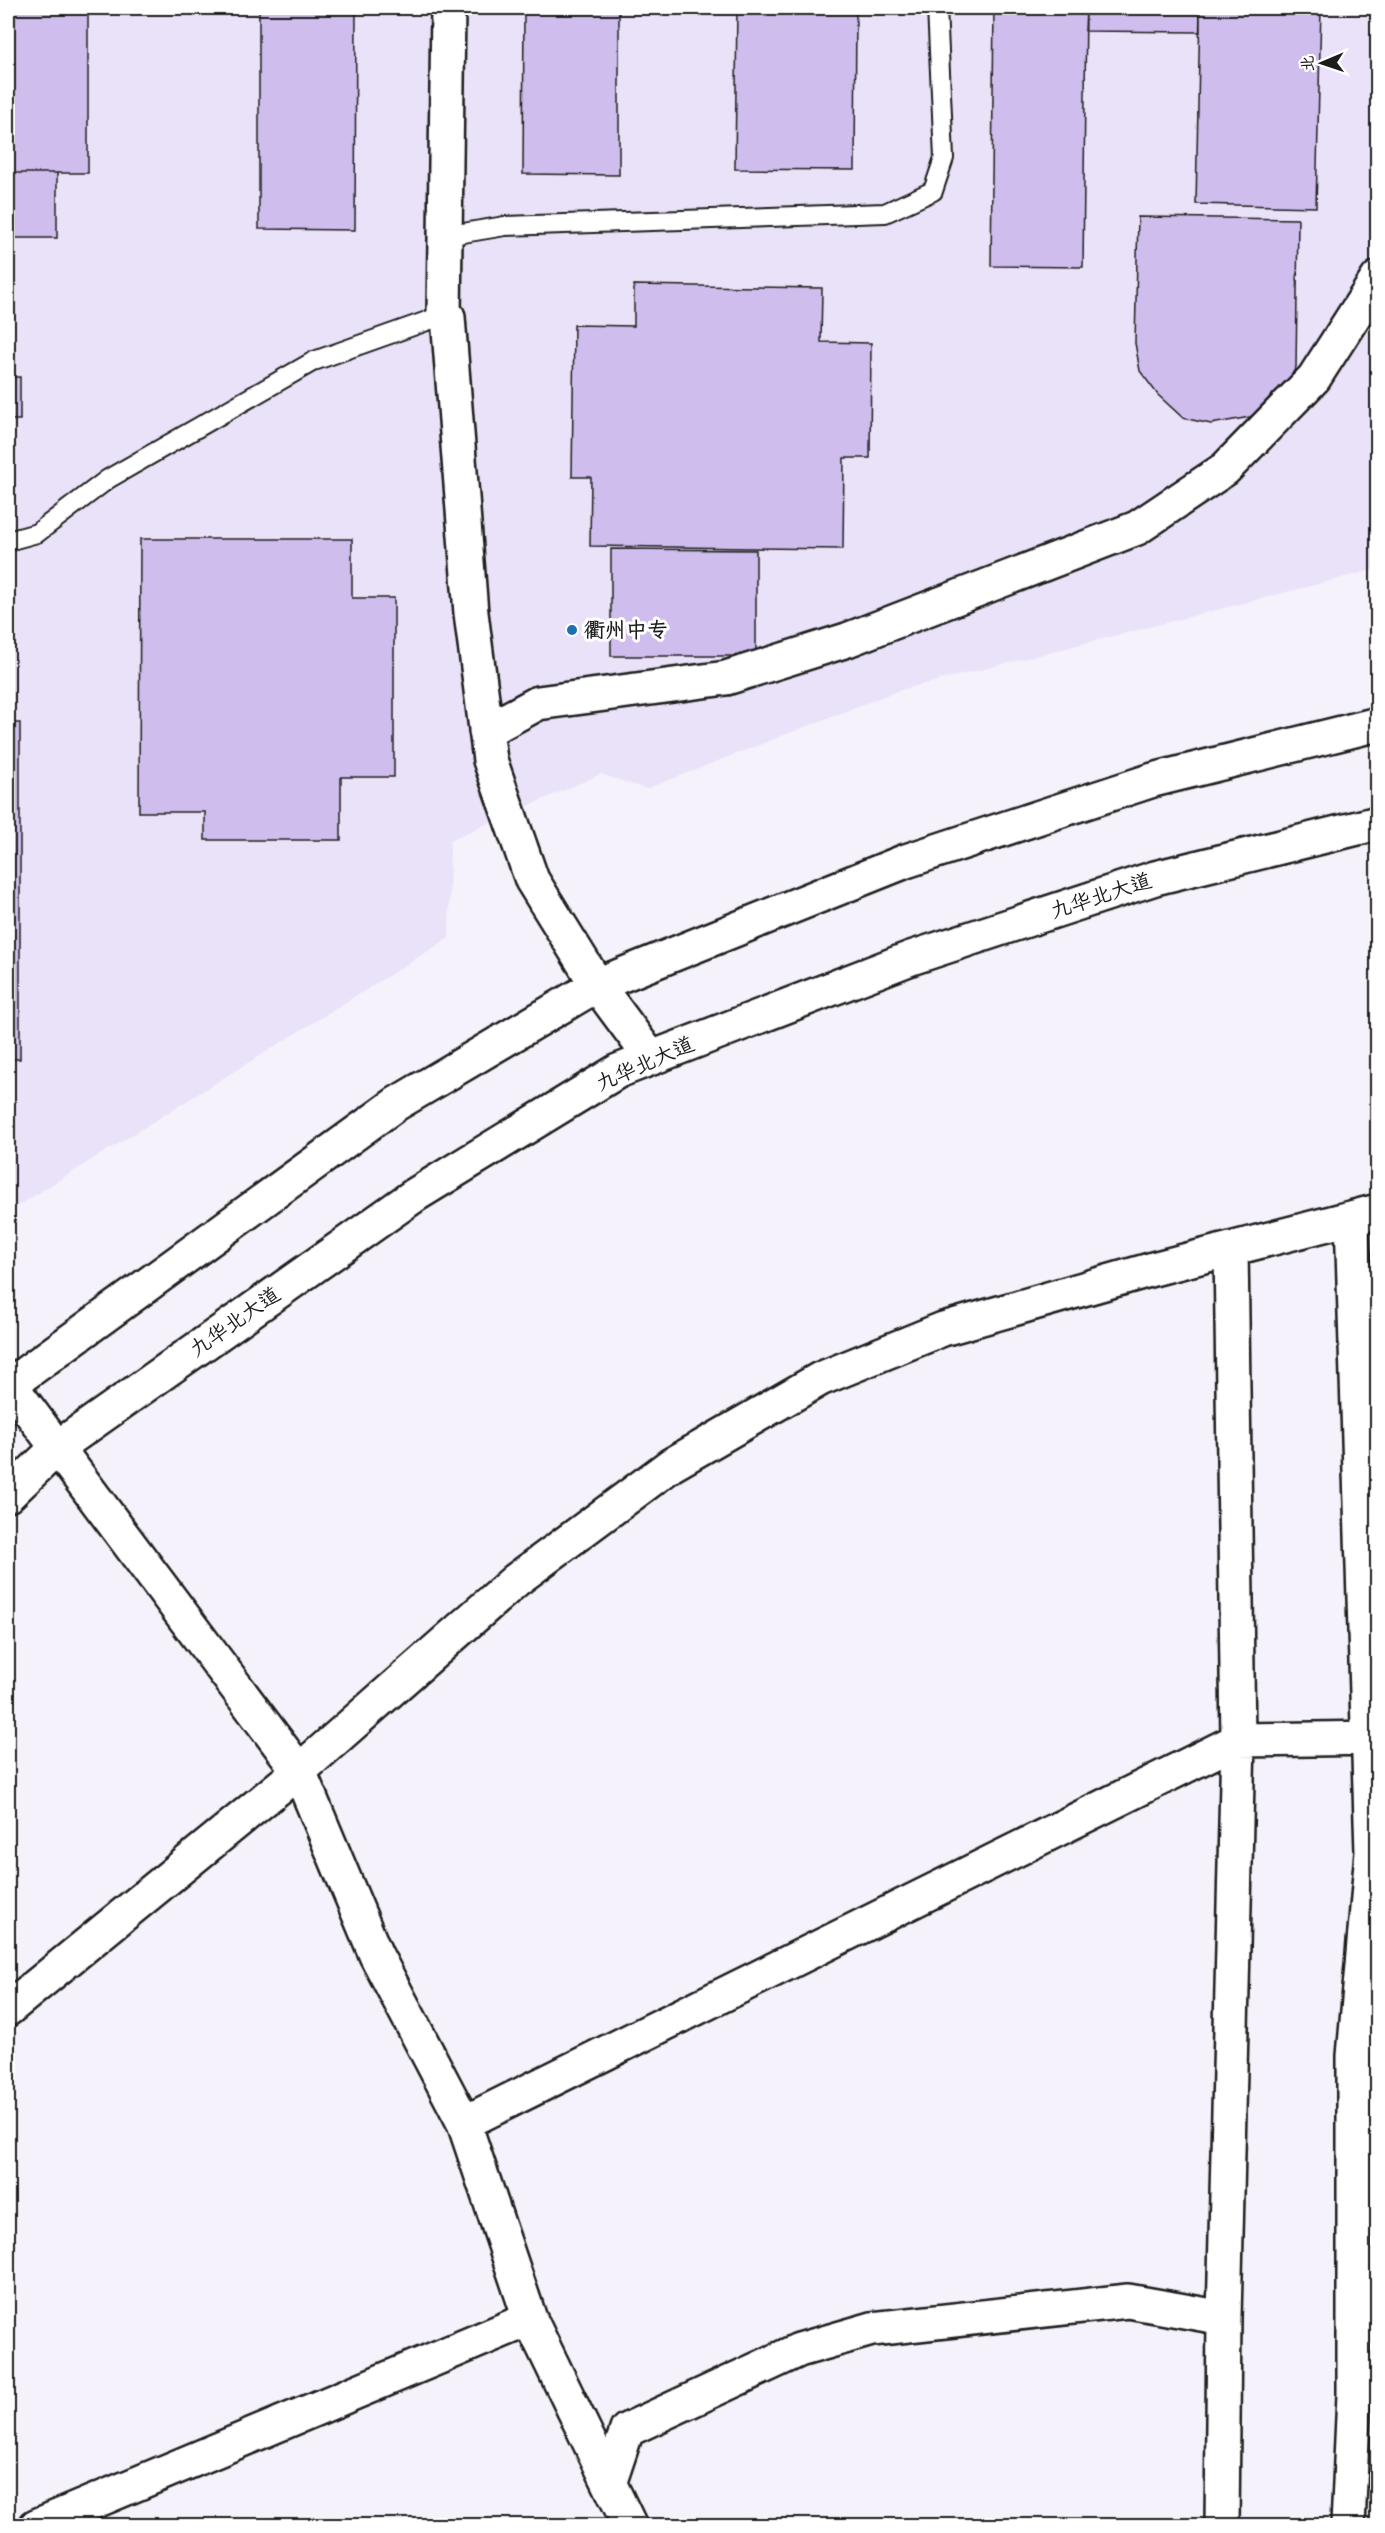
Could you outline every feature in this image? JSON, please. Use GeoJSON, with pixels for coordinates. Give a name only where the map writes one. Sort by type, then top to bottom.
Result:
{"type":"FeatureCollection","features":[{"type":"Feature","properties":{"kind":"street"},"geometry":{"type":"LineString","coordinates":[[448,8],[444,315],[448,317],[471,614],[490,760],[532,880],[597,985],[651,1058]]}},
{"type":"Feature","properties":{"kind":"street"},"geometry":{"type":"LineString","coordinates":[[486,731],[538,703],[726,678],[847,640],[1137,528],[1225,469],[1314,378],[1377,278]]}},
{"type":"Feature","properties":{"kind":"street"},"geometry":{"type":"LineString","coordinates":[[630,2526],[530,2319],[464,2123],[376,1955],[299,1771],[58,1447],[8,1384],[396,1104],[597,985],[906,861],[1153,780],[1377,724]]}},
{"type":"Feature","properties":{"kind":"street","name":"九华北大道"},"geometry":{"type":"LineString","coordinates":[[8,1495],[58,1447],[415,1195],[618,1071],[911,958],[1155,878],[1377,823]]}},
{"type":"Feature","properties":{"kind":"street"},"geometry":{"type":"LineString","coordinates":[[8,2009],[299,1771],[516,1580],[671,1465],[820,1379],[943,1329],[1231,1249],[1365,1215],[1372,1852],[1354,2056],[1354,2395],[1348,2526]]}},
{"type":"Feature","properties":{"kind":"street"},"geometry":{"type":"LineString","coordinates":[[1222,2526],[1224,2318],[1238,1740],[1231,1249]]}},
{"type":"Feature","properties":{"kind":"street"},"geometry":{"type":"LineString","coordinates":[[464,2123],[1238,1740],[1372,1739]]}},
{"type":"Feature","properties":{"kind":"street"},"geometry":{"type":"LineString","coordinates":[[610,2481],[627,2430],[799,2350],[872,2329],[1128,2301],[1224,2318]]}},
{"type":"Feature","properties":{"kind":"street"},"geometry":{"type":"LineString","coordinates":[[36,2526],[530,2319]]}},
{"type":"Feature","properties":{"kind":"lane"},"geometry":{"type":"LineString","coordinates":[[445,236],[505,226],[885,213],[933,191],[944,158],[937,8]]}},
{"type":"Feature","properties":{"kind":"lane"},"geometry":{"type":"LineString","coordinates":[[8,540],[37,533],[108,479],[314,361],[444,315]]}},
{"type":"Feature","properties":{"kind":"shaded area","name":"衢州中专"},"geometry":{"type":"Polygon","coordinates":[[[8,8],[1377,8],[1377,569],[897,691],[646,789],[601,774],[450,840],[449,938],[8,1212],[8,8]]]}},
{"type":"Feature","properties":{"kind":"building"},"geometry":{"type":"Polygon","coordinates":[[[8,8],[88,8],[88,173],[8,173],[8,8]]]}},
{"type":"Feature","properties":{"kind":"building"},"geometry":{"type":"Polygon","coordinates":[[[259,8],[356,8],[355,230],[259,229],[259,8]]]}},
{"type":"Feature","properties":{"kind":"building"},"geometry":{"type":"Polygon","coordinates":[[[524,8],[619,8],[619,175],[523,174],[524,8]]]}},
{"type":"Feature","properties":{"kind":"building"},"geometry":{"type":"Polygon","coordinates":[[[737,8],[856,8],[855,170],[735,169],[737,8]]]}},
{"type":"Feature","properties":{"kind":"building"},"geometry":{"type":"Polygon","coordinates":[[[994,8],[1086,8],[1083,267],[991,266],[994,8]]]}},
{"type":"Feature","properties":{"kind":"building"},"geometry":{"type":"Polygon","coordinates":[[[1086,8],[1200,8],[1200,32],[1085,31],[1086,8]]]}},
{"type":"Feature","properties":{"kind":"building"},"geometry":{"type":"Polygon","coordinates":[[[1200,8],[1321,8],[1316,207],[1196,204],[1200,8]]]}},
{"type":"Feature","properties":{"kind":"building"},"geometry":{"type":"Polygon","coordinates":[[[8,173],[57,173],[57,238],[8,238],[8,173]]]}},
{"type":"Feature","properties":{"kind":"building"},"geometry":{"type":"Polygon","coordinates":[[[1138,217],[1298,219],[1296,367],[1281,394],[1250,417],[1211,424],[1183,418],[1158,395],[1140,371],[1135,343],[1138,217]]]}},
{"type":"Feature","properties":{"kind":"building"},"geometry":{"type":"Polygon","coordinates":[[[634,285],[822,288],[821,342],[871,343],[870,458],[844,458],[843,549],[590,546],[591,477],[572,477],[574,325],[634,326],[634,285]]]}},
{"type":"Feature","properties":{"kind":"building"},"geometry":{"type":"Polygon","coordinates":[[[8,377],[20,377],[20,420],[8,420],[8,377]]]}},
{"type":"Feature","properties":{"kind":"building"},"geometry":{"type":"Polygon","coordinates":[[[140,539],[352,539],[352,598],[394,598],[394,777],[341,777],[341,840],[205,840],[205,812],[139,812],[140,539]]]}},
{"type":"Feature","properties":{"kind":"building"},"geometry":{"type":"Polygon","coordinates":[[[611,549],[756,550],[756,656],[611,656],[611,549]]]}},
{"type":"Feature","properties":{"kind":"building"},"geometry":{"type":"Polygon","coordinates":[[[8,723],[20,723],[20,1059],[8,1059],[8,723]]]}},
{"type":"Feature","properties":{"kind":"place","name":"衢州中专"},"geometry":{"type":"Point","coordinates":[572,630]}}]}
